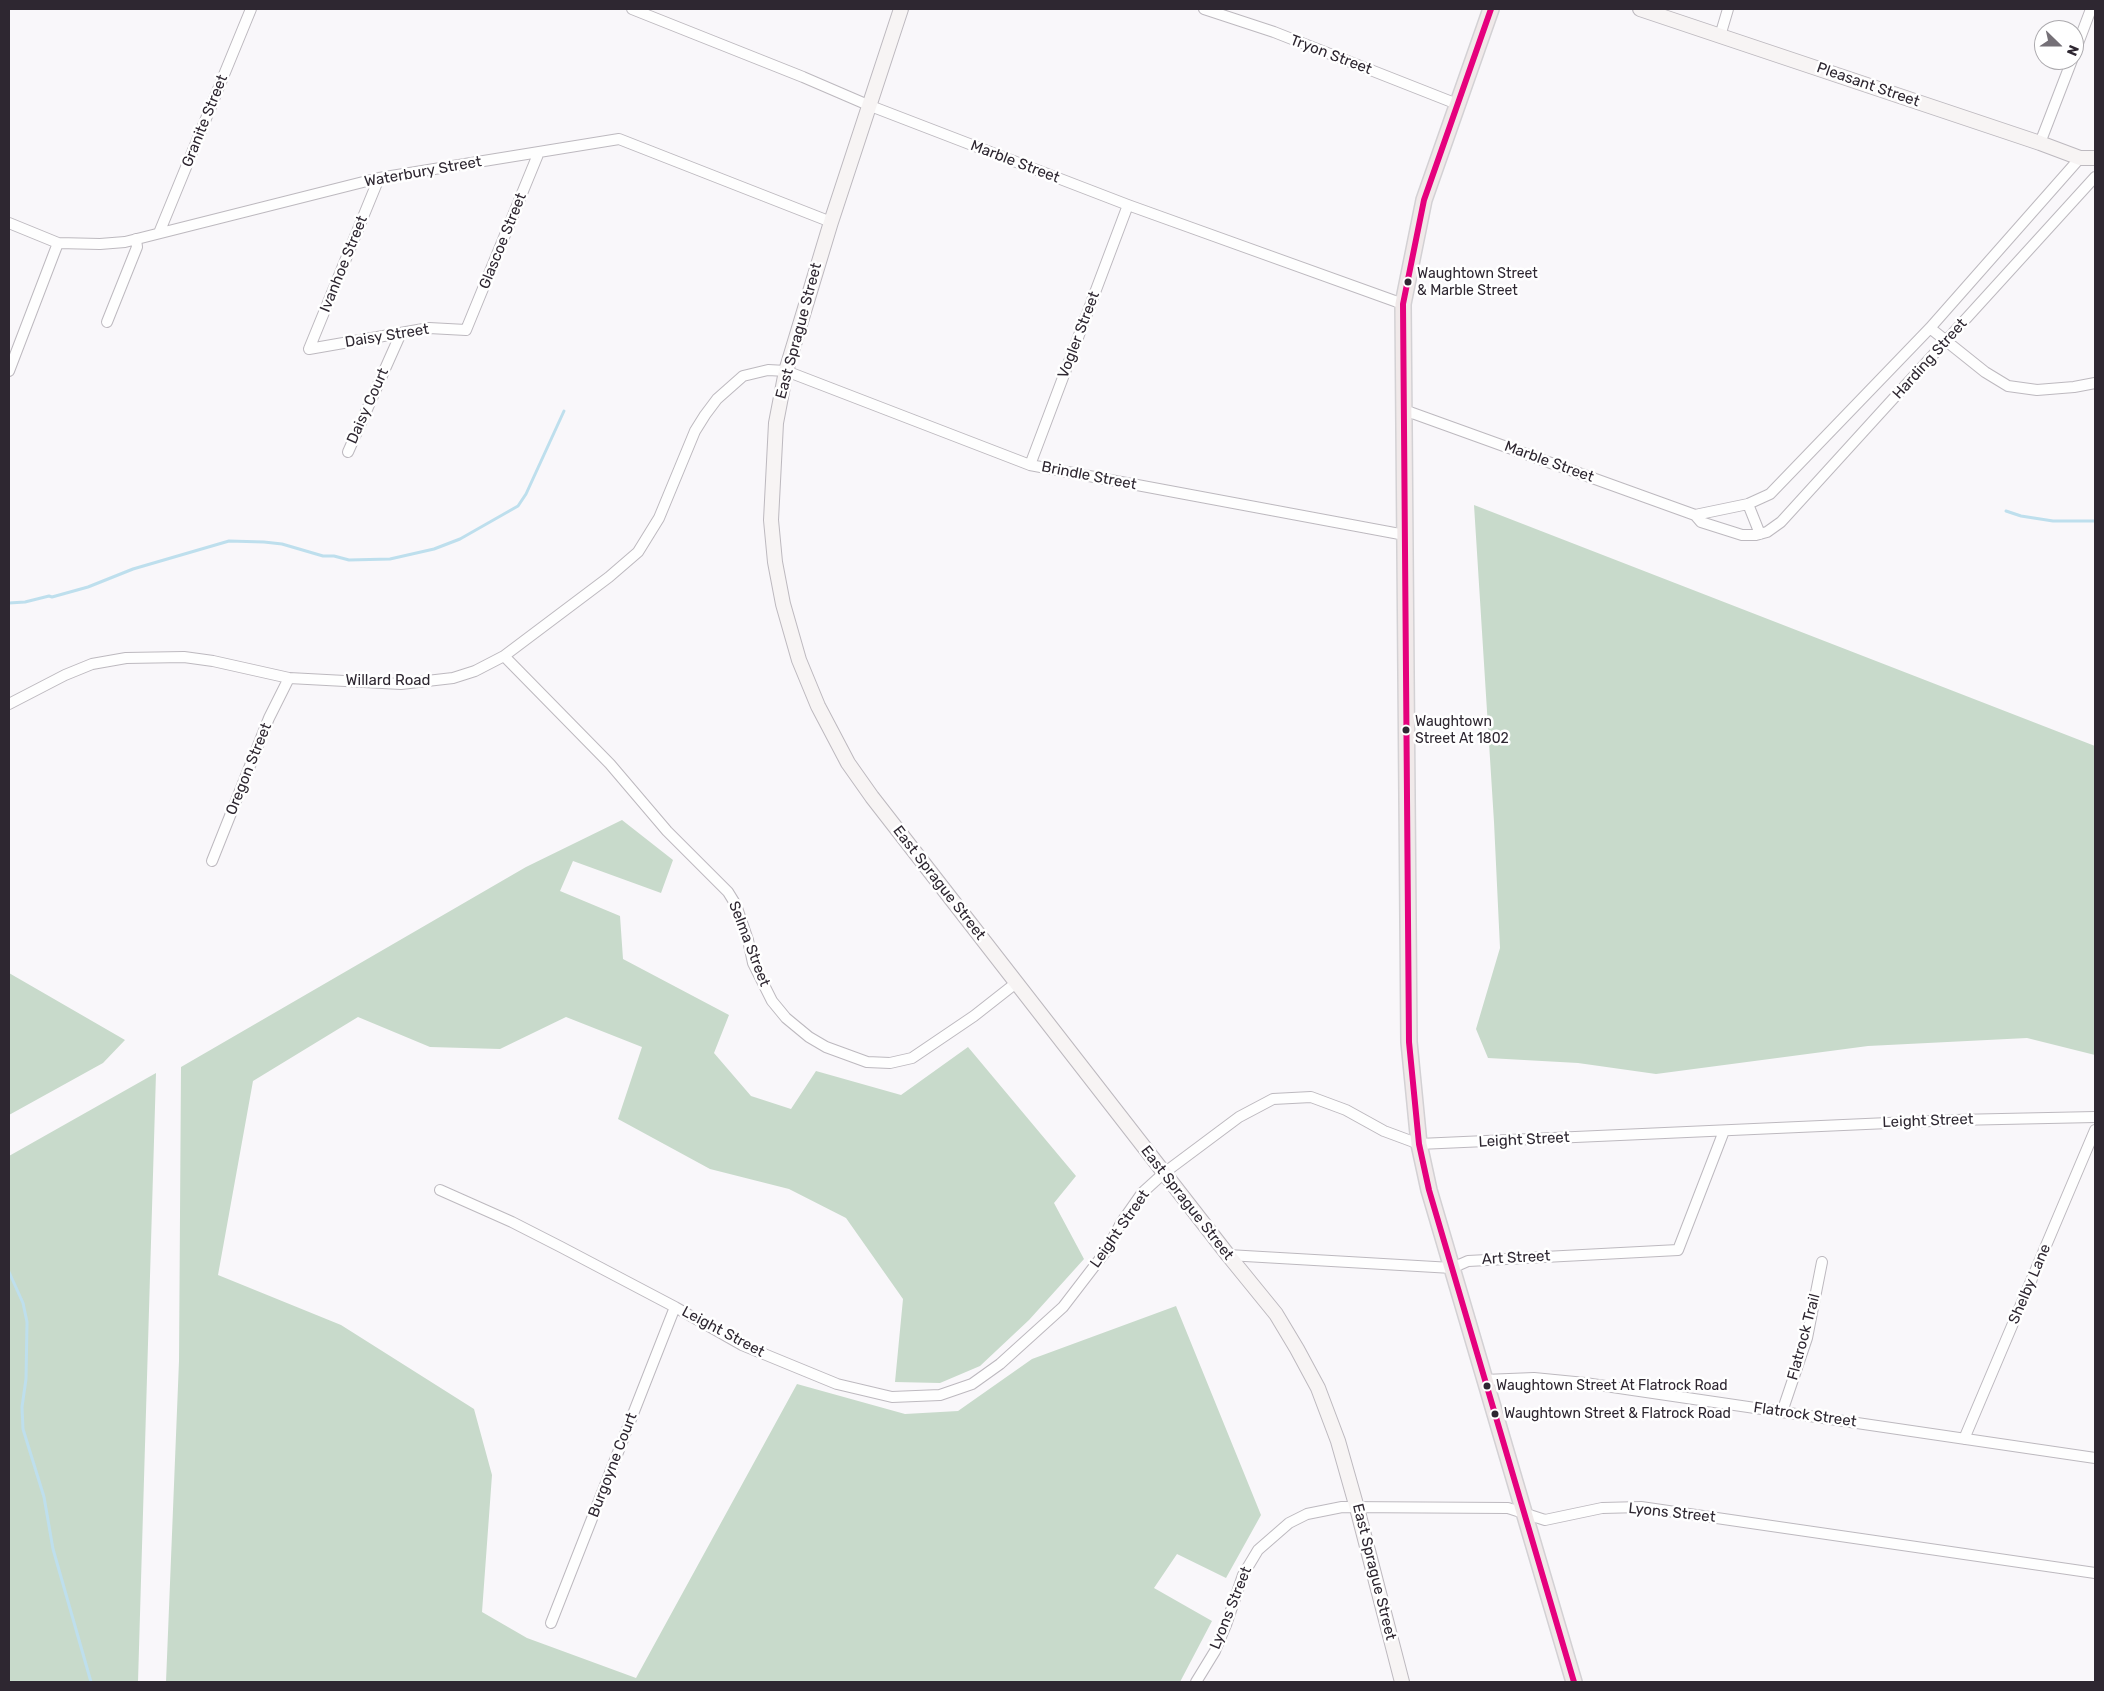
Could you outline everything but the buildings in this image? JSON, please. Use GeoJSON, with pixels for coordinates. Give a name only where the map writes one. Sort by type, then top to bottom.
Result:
{"type":"FeatureCollection","features":[{"type":"Feature","properties":{"kind":"main road"},"geometry":{"type":"LineString","coordinates":[[1491,9],[1424,200],[1403,304],[1409,1042],[1419,1144],[1429,1190],[1574,1682]]}},
{"type":"Feature","properties":{"kind":"street","name":"Granite Street"},"geometry":{"type":"LineString","coordinates":[[159,232],[251,9]]}},
{"type":"Feature","properties":{"kind":"street","name":"Marble Street"},"geometry":{"type":"LineString","coordinates":[[632,9],[868,105],[1128,205],[1403,304]]}},
{"type":"Feature","properties":{"kind":"street","name":"East Sprague Street"},"geometry":{"type":"LineString","coordinates":[[901,9],[868,105],[786,370],[776,423],[772,520],[783,604],[805,676],[818,706],[853,770],[1016,983],[1276,1314],[1318,1388],[1338,1441],[1402,1682]]}},
{"type":"Feature","properties":{"kind":"street","name":"Tryon Street"},"geometry":{"type":"LineString","coordinates":[[1204,9],[1274,32],[1458,104]]}},
{"type":"Feature","properties":{"kind":"street","name":"Pleasant Street"},"geometry":{"type":"LineString","coordinates":[[1640,9],[2080,158],[2095,158]]}},
{"type":"Feature","properties":{"kind":"street"},"geometry":{"type":"LineString","coordinates":[[1720,36],[1728,9]]}},
{"type":"Feature","properties":{"kind":"street"},"geometry":{"type":"LineString","coordinates":[[2084,28],[2091,9]]}},
{"type":"Feature","properties":{"kind":"street"},"geometry":{"type":"LineString","coordinates":[[2040,143],[2068,70]]}},
{"type":"Feature","properties":{"kind":"street","name":"Waterbury Street"},"geometry":{"type":"LineString","coordinates":[[9,223],[58,243],[100,244],[136,239],[379,178],[619,139],[831,222]]}},
{"type":"Feature","properties":{"kind":"street","name":"Glascoe Street"},"geometry":{"type":"LineString","coordinates":[[466,330],[539,152]]}},
{"type":"Feature","properties":{"kind":"street","name":"Harding Street"},"geometry":{"type":"LineString","coordinates":[[1748,504],[1770,494],[1930,328],[2080,158]]}},
{"type":"Feature","properties":{"kind":"street","name":"Harding Street"},"geometry":{"type":"LineString","coordinates":[[1760,534],[1767,532],[1781,522],[2095,177]]}},
{"type":"Feature","properties":{"kind":"street","name":"Ivanhoe Street"},"geometry":{"type":"LineString","coordinates":[[309,349],[379,178]]}},
{"type":"Feature","properties":{"kind":"street","name":"Vogler Street"},"geometry":{"type":"LineString","coordinates":[[1030,465],[1128,205]]}},
{"type":"Feature","properties":{"kind":"street"},"geometry":{"type":"LineString","coordinates":[[107,322],[137,247],[136,239]]}},
{"type":"Feature","properties":{"kind":"street"},"geometry":{"type":"LineString","coordinates":[[9,371],[58,243]]}},
{"type":"Feature","properties":{"kind":"street","name":"Daisy Street"},"geometry":{"type":"LineString","coordinates":[[309,349],[429,328],[466,330]]}},
{"type":"Feature","properties":{"kind":"street"},"geometry":{"type":"LineString","coordinates":[[1930,328],[1998,382],[2008,386],[2037,390],[2074,387],[2095,382]]}},
{"type":"Feature","properties":{"kind":"street","name":"Daisy Court"},"geometry":{"type":"LineString","coordinates":[[348,452],[401,333]]}},
{"type":"Feature","properties":{"kind":"street","name":"Willard Road"},"geometry":{"type":"LineString","coordinates":[[9,704],[65,675],[92,664],[126,658],[184,657],[213,661],[289,678],[401,684],[426,683],[476,672],[504,656],[609,578],[638,552],[659,518],[695,432],[717,399],[743,376],[768,370],[786,370]]}},
{"type":"Feature","properties":{"kind":"street","name":"Brindle Street"},"geometry":{"type":"LineString","coordinates":[[786,370],[1030,465],[1405,535]]}},
{"type":"Feature","properties":{"kind":"street","name":"Marble Street"},"geometry":{"type":"LineString","coordinates":[[1404,410],[1695,515],[1701,522],[1742,535],[1760,534]]}},
{"type":"Feature","properties":{"kind":"street"},"geometry":{"type":"LineString","coordinates":[[1695,515],[1748,504],[1760,534]]}},
{"type":"Feature","properties":{"kind":"street","name":"Selma Street"},"geometry":{"type":"LineString","coordinates":[[504,656],[610,764],[667,831],[728,892],[736,905],[748,940],[753,963],[768,994],[786,1018],[809,1037],[826,1047],[867,1062],[890,1063],[912,1058],[974,1016],[1016,983]]}},
{"type":"Feature","properties":{"kind":"street","name":"Oregon Street"},"geometry":{"type":"LineString","coordinates":[[212,861],[269,718],[289,678]]}},
{"type":"Feature","properties":{"kind":"street","name":"Leight Street"},"geometry":{"type":"LineString","coordinates":[[440,1190],[512,1222],[675,1307],[742,1345],[837,1384],[892,1397],[940,1396],[972,1384],[1000,1364],[1064,1307],[1106,1252],[1121,1223],[1142,1194],[1164,1173],[1239,1117],[1273,1099],[1311,1097],[1346,1110],[1384,1131],[1419,1144],[1954,1120],[2095,1117]]}},
{"type":"Feature","properties":{"kind":"street","name":"Art Street"},"geometry":{"type":"LineString","coordinates":[[1228,1255],[1452,1268],[1468,1260],[1678,1250],[1724,1130]]}},
{"type":"Feature","properties":{"kind":"street","name":"Shelby Lane"},"geometry":{"type":"LineString","coordinates":[[1964,1439],[2095,1130]]}},
{"type":"Feature","properties":{"kind":"street","name":"Flatrock Trail"},"geometry":{"type":"LineString","coordinates":[[1782,1412],[1807,1338],[1822,1262]]}},
{"type":"Feature","properties":{"kind":"street","name":"Burgoyne Court"},"geometry":{"type":"LineString","coordinates":[[551,1624],[675,1307]]}},
{"type":"Feature","properties":{"kind":"street","name":"Flatrock Street"},"geometry":{"type":"LineString","coordinates":[[1484,1380],[1534,1378],[1585,1383],[2095,1458]]}},
{"type":"Feature","properties":{"kind":"street","name":"Lyons Street"},"geometry":{"type":"LineString","coordinates":[[1196,1682],[1215,1651],[1243,1576],[1258,1550],[1283,1527],[1308,1514],[1342,1507],[1508,1508],[1544,1520],[1602,1508],[1641,1507],[2095,1573]]}},
{"type":"Feature","properties":{"kind":"green space"},"geometry":{"type":"Polygon","coordinates":[[[1474,505],[2095,746],[2095,1055],[2027,1038],[1868,1046],[1656,1074],[1578,1063],[1488,1058],[1476,1029],[1500,948],[1474,505]]]}},
{"type":"Feature","properties":{"kind":"green space"},"geometry":{"type":"Polygon","coordinates":[[[622,820],[673,860],[661,893],[573,861],[560,891],[620,916],[623,959],[729,1015],[714,1053],[751,1096],[791,1109],[816,1071],[901,1095],[968,1047],[1076,1176],[1054,1203],[1084,1259],[1029,1320],[980,1366],[940,1383],[895,1382],[903,1299],[846,1218],[789,1189],[710,1169],[618,1119],[642,1047],[566,1017],[500,1049],[430,1047],[358,1017],[253,1081],[218,1275],[341,1325],[474,1409],[492,1475],[482,1612],[527,1638],[636,1678],[797,1384],[905,1414],[958,1411],[1032,1359],[1176,1306],[1261,1515],[1226,1578],[1177,1554],[1154,1588],[1212,1621],[1180,1682],[166,1682],[179,1361],[181,1067],[526,867],[622,820]]]}},
{"type":"Feature","properties":{"kind":"green space"},"geometry":{"type":"Polygon","coordinates":[[[9,973],[125,1040],[103,1063],[9,1115],[9,973]]]}},
{"type":"Feature","properties":{"kind":"green space"},"geometry":{"type":"Polygon","coordinates":[[[156,1073],[138,1682],[9,1682],[9,1156],[156,1073]]]}},
{"type":"Feature","properties":{"kind":"waterway"},"geometry":{"type":"LineString","coordinates":[[9,603],[52,597],[88,587],[133,569],[229,541],[282,544],[323,556],[334,556],[349,560],[390,559],[434,549],[460,539],[518,506],[526,494],[564,411]]}},
{"type":"Feature","properties":{"kind":"waterway"},"geometry":{"type":"LineString","coordinates":[[2006,511],[2021,516],[2053,521],[2095,521]]}},
{"type":"Feature","properties":{"kind":"waterway"},"geometry":{"type":"LineString","coordinates":[[9,1272],[23,1303],[27,1322],[26,1379],[22,1407],[23,1429],[44,1497],[53,1549],[91,1682]]}},
{"type":"Feature","properties":{"kind":"transit line"},"geometry":{"type":"LineString","coordinates":[[1491,9],[1424,200],[1403,304],[1409,1042],[1419,1144],[1429,1190],[1574,1682]]}},
{"type":"Feature","properties":{"kind":"place","name":"Waughtown Street & Marble Street"},"geometry":{"type":"Point","coordinates":[1408,282]}},
{"type":"Feature","properties":{"kind":"place","name":"Waughtown Street At 1802"},"geometry":{"type":"Point","coordinates":[1406,730]}},
{"type":"Feature","properties":{"kind":"place","name":"Waughtown Street At Flatrock Road"},"geometry":{"type":"Point","coordinates":[1487,1386]}},
{"type":"Feature","properties":{"kind":"place","name":"Waughtown Street & Flatrock Road"},"geometry":{"type":"Point","coordinates":[1495,1414]}}]}
